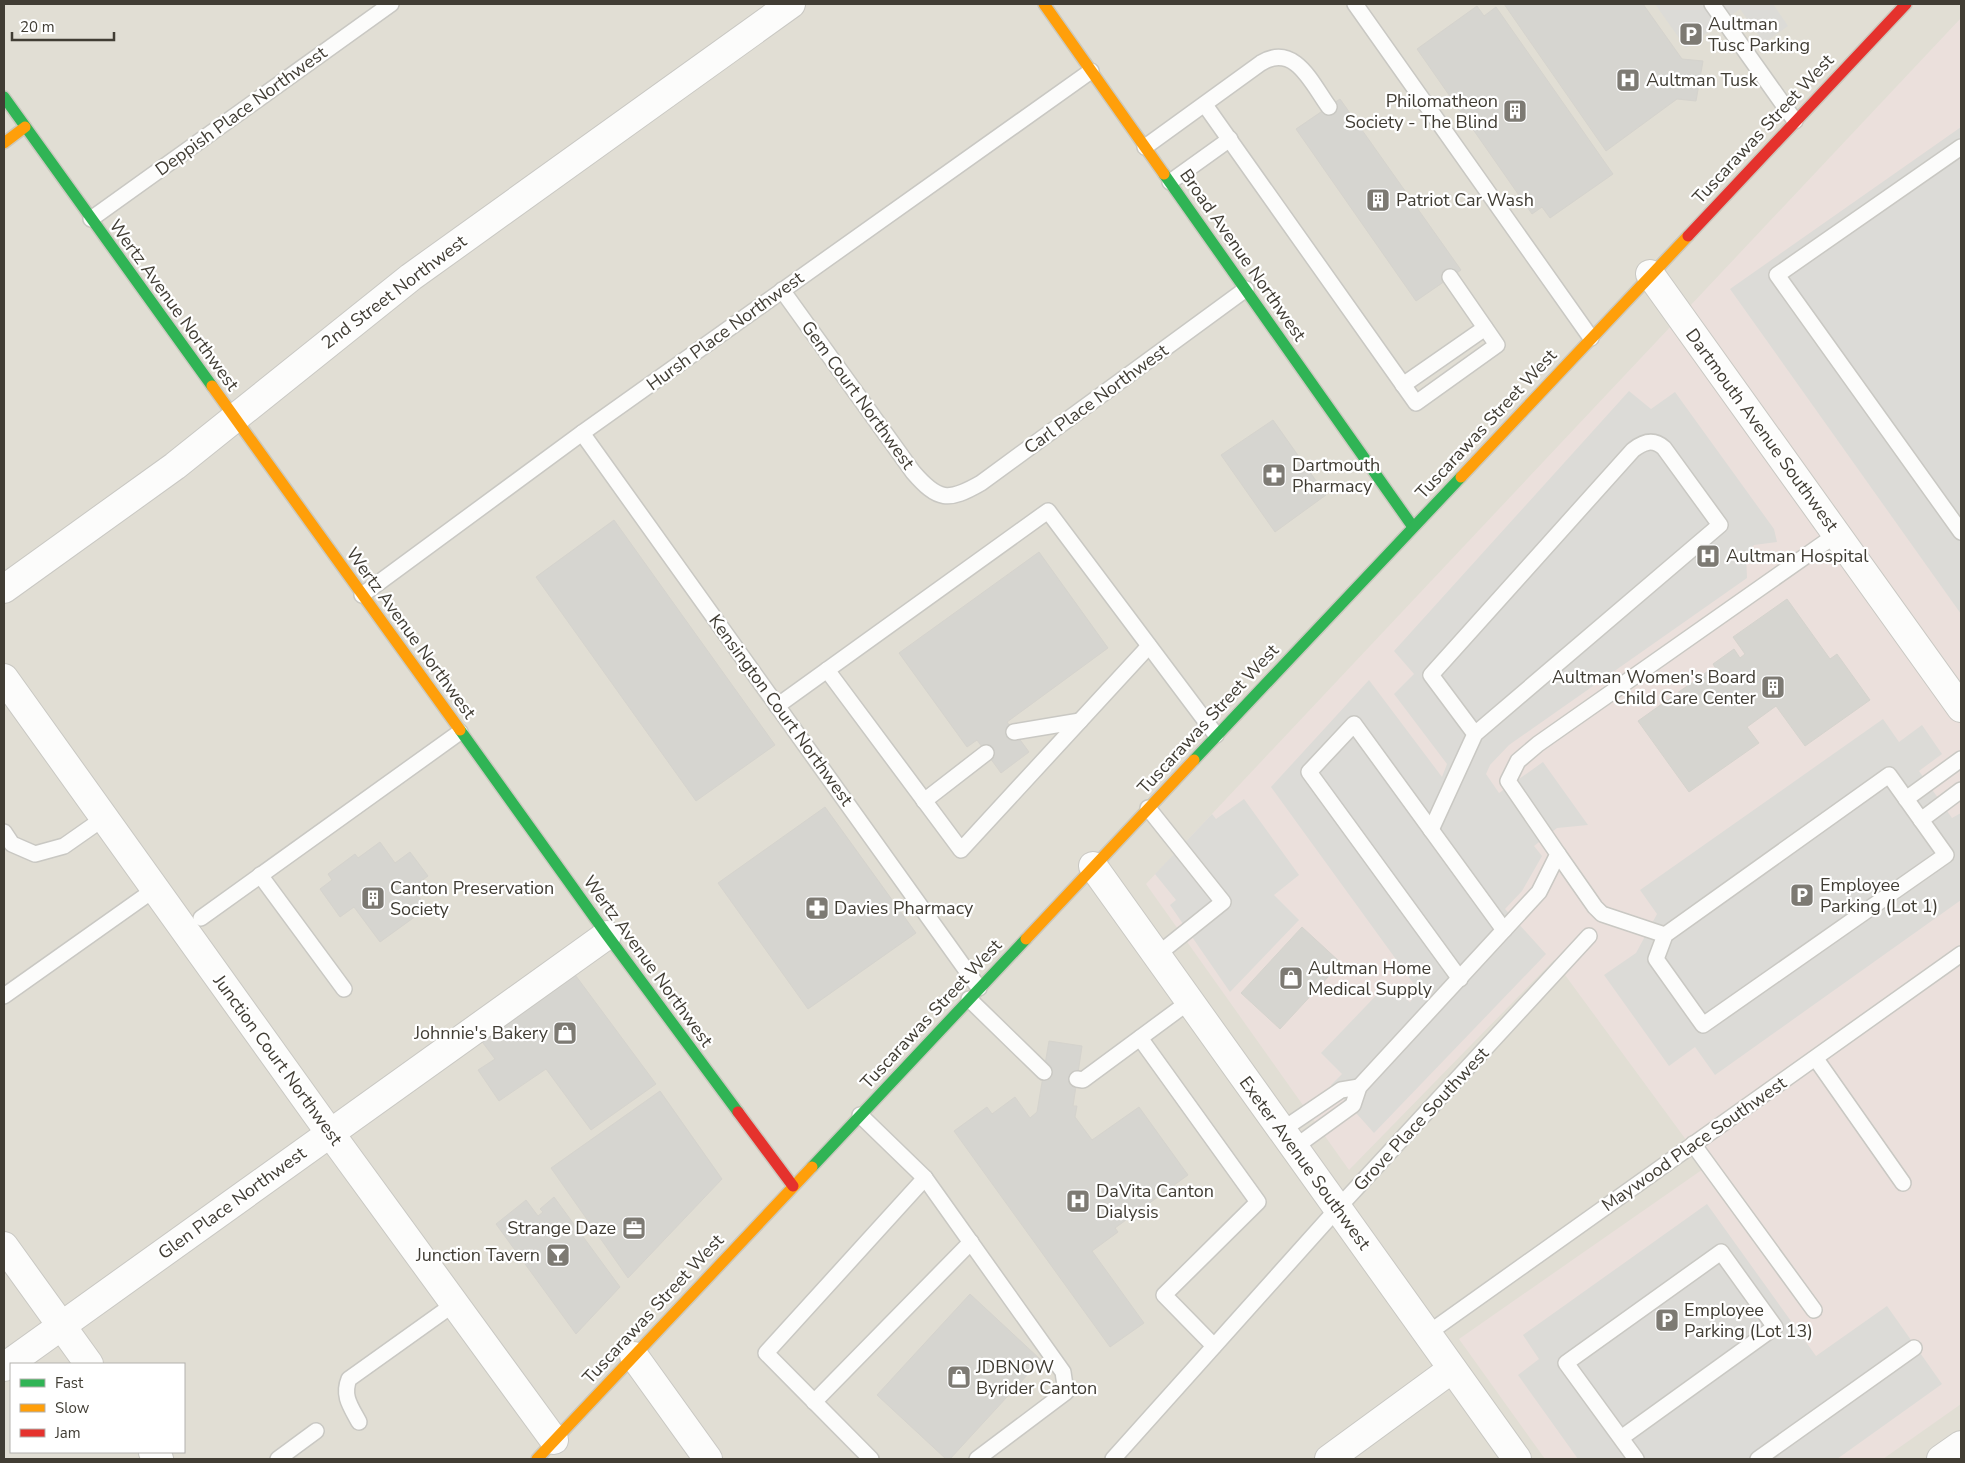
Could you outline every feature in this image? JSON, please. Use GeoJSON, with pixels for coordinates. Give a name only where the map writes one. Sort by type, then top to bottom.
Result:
{"type":"FeatureCollection","features":[{"type":"Feature","properties":{"kind":"main road","name":"Broad Avenue Northwest"},"geometry":{"type":"LineString","coordinates":[[1044,4],[1413,526]]}},
{"type":"Feature","properties":{"kind":"main road","name":"Tuscarawas Street West"},"geometry":{"type":"LineString","coordinates":[[545,1450],[1906,4]]}},
{"type":"Feature","properties":{"kind":"main road","name":"Wertz Avenue Northwest"},"geometry":{"type":"LineString","coordinates":[[4,98],[607,935],[793,1186]]}},
{"type":"Feature","properties":{"kind":"main road"},"geometry":{"type":"LineString","coordinates":[[4,143],[25,127]]}},
{"type":"Feature","properties":{"kind":"street","name":"2nd Street Northwest"},"geometry":{"type":"LineString","coordinates":[[4,589],[175,466],[411,277],[791,4]]}},
{"type":"Feature","properties":{"kind":"street","name":"Dartmouth Avenue Southwest"},"geometry":{"type":"LineString","coordinates":[[1650,274],[1961,708]]}},
{"type":"Feature","properties":{"kind":"street","name":"Junction Court Northwest"},"geometry":{"type":"LineString","coordinates":[[4,678],[454,1304],[545,1450]]}},
{"type":"Feature","properties":{"kind":"street","name":"Exeter Avenue Southwest"},"geometry":{"type":"LineString","coordinates":[[1093,866],[1517,1459]]}},
{"type":"Feature","properties":{"kind":"street","name":"Glen Place Northwest"},"geometry":{"type":"LineString","coordinates":[[4,1367],[607,935]]}},
{"type":"Feature","properties":{"kind":"street"},"geometry":{"type":"LineString","coordinates":[[4,1246],[88,1363]]}},
{"type":"Feature","properties":{"kind":"street"},"geometry":{"type":"LineString","coordinates":[[634,1356],[708,1459]]}},
{"type":"Feature","properties":{"kind":"street"},"geometry":{"type":"LineString","coordinates":[[1329,1459],[1452,1369]]}},
{"type":"Feature","properties":{"kind":"street"},"geometry":{"type":"LineString","coordinates":[[1940,1459],[1961,1444]]}},
{"type":"Feature","properties":{"kind":"lane","name":"Deppish Place Northwest"},"geometry":{"type":"LineString","coordinates":[[91,219],[391,4]]}},
{"type":"Feature","properties":{"kind":"lane"},"geometry":{"type":"LineString","coordinates":[[1355,4],[1591,338]]}},
{"type":"Feature","properties":{"kind":"lane"},"geometry":{"type":"LineString","coordinates":[[1712,4],[1795,121]]}},
{"type":"Feature","properties":{"kind":"lane"},"geometry":{"type":"LineString","coordinates":[[1145,147],[1267,60],[1283,57],[1293,61],[1300,67],[1328,107]]}},
{"type":"Feature","properties":{"kind":"lane","name":"Hursh Place Northwest"},"geometry":{"type":"LineString","coordinates":[[362,595],[582,433],[1091,70]]}},
{"type":"Feature","properties":{"kind":"lane"},"geometry":{"type":"LineString","coordinates":[[1205,105],[1416,403],[1497,345],[1450,277]]}},
{"type":"Feature","properties":{"kind":"lane"},"geometry":{"type":"LineString","coordinates":[[1170,182],[1230,139]]}},
{"type":"Feature","properties":{"kind":"lane"},"geometry":{"type":"LineString","coordinates":[[1961,147],[1777,275],[1961,532]]}},
{"type":"Feature","properties":{"kind":"lane","name":"Gem Court Northwest"},"geometry":{"type":"LineString","coordinates":[[782,290],[913,472],[939,496]]}},
{"type":"Feature","properties":{"kind":"lane","name":"Carl Place Northwest"},"geometry":{"type":"LineString","coordinates":[[939,496],[967,491],[981,483],[1246,290]]}},
{"type":"Feature","properties":{"kind":"lane"},"geometry":{"type":"LineString","coordinates":[[1403,385],[1485,328]]}},
{"type":"Feature","properties":{"kind":"lane","name":"Kensington Court Northwest"},"geometry":{"type":"LineString","coordinates":[[582,433],[777,706],[974,993],[1044,1072]]}},
{"type":"Feature","properties":{"kind":"lane"},"geometry":{"type":"LineString","coordinates":[[1431,830],[1475,734],[1720,525],[1659,444],[1653,441],[1646,442],[1633,450],[1431,675],[1475,734]]}},
{"type":"Feature","properties":{"kind":"lane"},"geometry":{"type":"LineString","coordinates":[[777,706],[1048,511],[1216,736]]}},
{"type":"Feature","properties":{"kind":"lane"},"geometry":{"type":"LineString","coordinates":[[1665,935],[1602,914],[1594,907],[1508,781],[1518,762],[1538,744],[1837,534]]}},
{"type":"Feature","properties":{"kind":"lane"},"geometry":{"type":"LineString","coordinates":[[827,670],[961,850],[1149,646]]}},
{"type":"Feature","properties":{"kind":"lane"},"geometry":{"type":"LineString","coordinates":[[1014,732],[1080,721]]}},
{"type":"Feature","properties":{"kind":"lane"},"geometry":{"type":"LineString","coordinates":[[1460,979],[1309,772],[1354,724],[1431,830],[1509,925]]}},
{"type":"Feature","properties":{"kind":"lane"},"geometry":{"type":"LineString","coordinates":[[201,918],[460,732]]}},
{"type":"Feature","properties":{"kind":"lane"},"geometry":{"type":"LineString","coordinates":[[924,801],[986,753]]}},
{"type":"Feature","properties":{"kind":"lane"},"geometry":{"type":"LineString","coordinates":[[1906,799],[1961,759]]}},
{"type":"Feature","properties":{"kind":"lane"},"geometry":{"type":"LineString","coordinates":[[1889,775],[1906,799],[1946,855],[1703,1025],[1656,959],[1665,935],[1889,775]]}},
{"type":"Feature","properties":{"kind":"lane"},"geometry":{"type":"LineString","coordinates":[[1921,820],[1961,790]]}},
{"type":"Feature","properties":{"kind":"lane"},"geometry":{"type":"LineString","coordinates":[[1148,808],[1223,902],[1157,955]]}},
{"type":"Feature","properties":{"kind":"lane"},"geometry":{"type":"LineString","coordinates":[[4,832],[12,844],[35,854],[64,846],[104,818]]}},
{"type":"Feature","properties":{"kind":"lane"},"geometry":{"type":"LineString","coordinates":[[1288,1139],[1353,1105],[1359,1088],[1539,892],[1558,854]]}},
{"type":"Feature","properties":{"kind":"lane"},"geometry":{"type":"LineString","coordinates":[[260,875],[344,989]]}},
{"type":"Feature","properties":{"kind":"lane"},"geometry":{"type":"LineString","coordinates":[[4,996],[155,889]]}},
{"type":"Feature","properties":{"kind":"lane","name":"Grove Place Southwest"},"geometry":{"type":"LineString","coordinates":[[1113,1459],[1338,1208],[1590,936]]}},
{"type":"Feature","properties":{"kind":"lane","name":"Maywood Place Southwest"},"geometry":{"type":"LineString","coordinates":[[1427,1334],[1961,954]]}},
{"type":"Feature","properties":{"kind":"lane"},"geometry":{"type":"LineString","coordinates":[[1077,1079],[1083,1080],[1190,1001]]}},
{"type":"Feature","properties":{"kind":"lane"},"geometry":{"type":"LineString","coordinates":[[1140,1038],[1258,1202],[1164,1295],[1214,1346]]}},
{"type":"Feature","properties":{"kind":"lane"},"geometry":{"type":"LineString","coordinates":[[1816,1059],[1902,1183]]}},
{"type":"Feature","properties":{"kind":"lane"},"geometry":{"type":"LineString","coordinates":[[1288,1139],[1341,1090],[1359,1088]]}},
{"type":"Feature","properties":{"kind":"lane"},"geometry":{"type":"LineString","coordinates":[[860,1115],[925,1178],[1064,1372],[1066,1392],[977,1459]]}},
{"type":"Feature","properties":{"kind":"lane"},"geometry":{"type":"LineString","coordinates":[[1693,1144],[1814,1310]]}},
{"type":"Feature","properties":{"kind":"lane"},"geometry":{"type":"LineString","coordinates":[[871,1459],[766,1353],[925,1178]]}},
{"type":"Feature","properties":{"kind":"lane"},"geometry":{"type":"LineString","coordinates":[[814,1402],[971,1242]]}},
{"type":"Feature","properties":{"kind":"lane"},"geometry":{"type":"LineString","coordinates":[[1620,1438],[1775,1327],[1721,1252],[1566,1363],[1620,1438],[1636,1459]]}},
{"type":"Feature","properties":{"kind":"lane"},"geometry":{"type":"LineString","coordinates":[[359,1422],[348,1402],[346,1391],[349,1379],[454,1304]]}},
{"type":"Feature","properties":{"kind":"lane"},"geometry":{"type":"LineString","coordinates":[[1758,1459],[1914,1348]]}},
{"type":"Feature","properties":{"kind":"lane"},"geometry":{"type":"LineString","coordinates":[[278,1459],[316,1431]]}},
{"type":"Feature","properties":{"kind":"shaded area"},"geometry":{"type":"Polygon","coordinates":[[[4,4],[1961,4],[1961,1459],[4,1459],[4,4]]]}},
{"type":"Feature","properties":{"kind":"shaded area","name":"Aultman Tusc Parking"},"geometry":{"type":"Polygon","coordinates":[[[1655,4],[1773,4],[1788,26],[1764,43],[1740,9],[1686,48],[1655,4]]]}},
{"type":"Feature","properties":{"kind":"shaded area","name":"Aultman Hospital"},"geometry":{"type":"Polygon","coordinates":[[[1961,18],[1961,1404],[1883,1459],[1545,1459],[1459,1339],[1706,1167],[1554,960],[1349,1170],[1146,884],[1961,18]]]}},
{"type":"Feature","properties":{"kind":"shaded area"},"geometry":{"type":"Polygon","coordinates":[[[1961,127],[1961,614],[1730,289],[1961,127]]]}},
{"type":"Feature","properties":{"kind":"shaded area"},"geometry":{"type":"Polygon","coordinates":[[[1629,391],[1651,409],[1675,392],[1774,529],[1777,542],[1754,545],[1746,554],[1747,578],[1509,745],[1490,765],[1486,774],[1499,793],[1543,762],[1588,825],[1557,828],[1534,846],[1542,856],[1522,891],[1505,909],[1546,954],[1374,1133],[1331,1085],[1342,1074],[1321,1053],[1388,983],[1410,1002],[1419,991],[1271,787],[1369,680],[1442,777],[1447,764],[1394,694],[1414,674],[1394,651],[1629,391]]]}},
{"type":"Feature","properties":{"kind":"shaded area","name":"Employee Parking (Lot 1)"},"geometry":{"type":"Polygon","coordinates":[[[1883,719],[1899,742],[1922,725],[1942,754],[1919,771],[1952,818],[1961,813],[1961,900],[1715,1075],[1695,1047],[1669,1066],[1604,975],[1636,953],[1657,914],[1640,890],[1883,719]]]}},
{"type":"Feature","properties":{"kind":"shaded area"},"geometry":{"type":"Polygon","coordinates":[[[1244,799],[1299,875],[1274,895],[1299,920],[1230,992],[1170,905],[1176,900],[1155,874],[1212,814],[1216,819],[1244,799]]]}},
{"type":"Feature","properties":{"kind":"shaded area","name":"Employee Parking (Lot 13)"},"geometry":{"type":"Polygon","coordinates":[[[1707,1204],[1816,1356],[1887,1306],[1942,1384],[1837,1459],[1578,1459],[1518,1375],[1539,1359],[1523,1335],[1707,1204]]]}},
{"type":"Feature","properties":{"kind":"building","name":"Aultman Tusk"},"geometry":{"type":"Polygon","coordinates":[[[1504,4],[1643,4],[1682,59],[1703,61],[1696,101],[1677,99],[1606,151],[1504,4]]]}},
{"type":"Feature","properties":{"kind":"building","name":"Philomatheon Society - The Blind"},"geometry":{"type":"Polygon","coordinates":[[[1477,6],[1484,16],[1496,7],[1613,174],[1550,218],[1542,207],[1532,214],[1417,49],[1477,6]]]}},
{"type":"Feature","properties":{"kind":"building","name":"Patriot Car Wash"},"geometry":{"type":"Polygon","coordinates":[[[1340,99],[1461,270],[1416,301],[1296,129],[1340,99]]]}},
{"type":"Feature","properties":{"kind":"building","name":"Dartmouth Pharmacy"},"geometry":{"type":"Polygon","coordinates":[[[1273,420],[1326,495],[1275,532],[1221,455],[1273,420]]]}},
{"type":"Feature","properties":{"kind":"building"},"geometry":{"type":"Polygon","coordinates":[[[614,520],[775,745],[696,801],[536,577],[614,520]]]}},
{"type":"Feature","properties":{"kind":"building"},"geometry":{"type":"Polygon","coordinates":[[[1039,552],[1108,648],[1007,722],[1029,752],[1001,773],[977,740],[967,747],[899,653],[1039,552]]]}},
{"type":"Feature","properties":{"kind":"building","name":"Aultman Women's Board Child Care Center"},"geometry":{"type":"Polygon","coordinates":[[[1787,599],[1830,659],[1837,654],[1870,700],[1805,746],[1776,706],[1747,727],[1759,743],[1689,792],[1638,721],[1711,669],[1715,674],[1718,672],[1713,664],[1734,649],[1740,658],[1745,654],[1733,637],[1787,599]]]}},
{"type":"Feature","properties":{"kind":"building","name":"Davies Pharmacy"},"geometry":{"type":"Polygon","coordinates":[[[825,807],[916,933],[808,1009],[718,883],[825,807]]]}},
{"type":"Feature","properties":{"kind":"building","name":"Canton Preservation Society"},"geometry":{"type":"Polygon","coordinates":[[[380,842],[395,863],[410,852],[428,876],[412,888],[427,908],[380,942],[354,907],[340,917],[320,889],[332,880],[328,874],[355,854],[358,858],[380,842]]]}},
{"type":"Feature","properties":{"kind":"building","name":"Aultman Home Medical Supply"},"geometry":{"type":"Polygon","coordinates":[[[1302,927],[1341,963],[1280,1029],[1241,993],[1302,927]]]}},
{"type":"Feature","properties":{"kind":"building"},"geometry":{"type":"Polygon","coordinates":[[[573,972],[656,1084],[591,1130],[546,1069],[499,1101],[478,1070],[495,1059],[480,1039],[573,972]]]}},
{"type":"Feature","properties":{"kind":"building","name":"DaVita Canton Dialysis"},"geometry":{"type":"Polygon","coordinates":[[[1049,1041],[1082,1046],[1073,1106],[1077,1106],[1075,1117],[1092,1140],[1139,1107],[1188,1175],[1115,1228],[1118,1232],[1092,1251],[1144,1323],[1110,1347],[954,1131],[987,1107],[992,1114],[1015,1097],[1030,1118],[1037,1112],[1049,1041]]]}},
{"type":"Feature","properties":{"kind":"building","name":"Strange Daze"},"geometry":{"type":"Polygon","coordinates":[[[660,1091],[722,1179],[628,1278],[551,1168],[660,1091]]]}},
{"type":"Feature","properties":{"kind":"building","name":"Junction Tavern"},"geometry":{"type":"Polygon","coordinates":[[[554,1197],[620,1287],[576,1334],[496,1224],[526,1200],[538,1216],[543,1212],[540,1209],[554,1197]]]}},
{"type":"Feature","properties":{"kind":"building","name":"JDBNOW Byrider Canton"},"geometry":{"type":"Polygon","coordinates":[[[970,1294],[1041,1360],[950,1459],[946,1459],[877,1395],[970,1294]]]}},
{"type":"Feature","properties":{"kind":"traffic: fast"},"geometry":{"type":"LineString","coordinates":[[4,97],[212,386]]}},
{"type":"Feature","properties":{"kind":"traffic: fast"},"geometry":{"type":"LineString","coordinates":[[1164,174],[1413,527]]}},
{"type":"Feature","properties":{"kind":"traffic: fast"},"geometry":{"type":"LineString","coordinates":[[1194,760],[1461,477]]}},
{"type":"Feature","properties":{"kind":"traffic: fast"},"geometry":{"type":"LineString","coordinates":[[460,730],[607,935],[738,1112]]}},
{"type":"Feature","properties":{"kind":"traffic: fast"},"geometry":{"type":"LineString","coordinates":[[812,1167],[1026,939]]}},
{"type":"Feature","properties":{"kind":"traffic: slow"},"geometry":{"type":"LineString","coordinates":[[1044,4],[1164,174]]}},
{"type":"Feature","properties":{"kind":"traffic: slow"},"geometry":{"type":"LineString","coordinates":[[4,143],[25,127]]}},
{"type":"Feature","properties":{"kind":"traffic: slow"},"geometry":{"type":"LineString","coordinates":[[1461,477],[1688,236]]}},
{"type":"Feature","properties":{"kind":"traffic: slow"},"geometry":{"type":"LineString","coordinates":[[212,386],[460,730]]}},
{"type":"Feature","properties":{"kind":"traffic: slow"},"geometry":{"type":"LineString","coordinates":[[1026,939],[1194,760]]}},
{"type":"Feature","properties":{"kind":"traffic: slow"},"geometry":{"type":"LineString","coordinates":[[537,1459],[812,1167]]}},
{"type":"Feature","properties":{"kind":"traffic: jam"},"geometry":{"type":"LineString","coordinates":[[1688,236],[1906,4]]}},
{"type":"Feature","properties":{"kind":"traffic: jam"},"geometry":{"type":"LineString","coordinates":[[738,1112],[793,1186]]}},
{"type":"Feature","properties":{"kind":"place","name":"Aultman Tusc Parking"},"geometry":{"type":"Point","coordinates":[1691,34]}},
{"type":"Feature","properties":{"kind":"place","name":"Aultman Tusk"},"geometry":{"type":"Point","coordinates":[1628,80]}},
{"type":"Feature","properties":{"kind":"place","name":"Philomatheon Society - The Blind"},"geometry":{"type":"Point","coordinates":[1515,111]}},
{"type":"Feature","properties":{"kind":"place","name":"Patriot Car Wash"},"geometry":{"type":"Point","coordinates":[1378,200]}},
{"type":"Feature","properties":{"kind":"place","name":"Dartmouth Pharmacy"},"geometry":{"type":"Point","coordinates":[1274,475]}},
{"type":"Feature","properties":{"kind":"place","name":"Aultman Hospital"},"geometry":{"type":"Point","coordinates":[1708,556]}},
{"type":"Feature","properties":{"kind":"place","name":"Aultman Women's Board Child Care Center"},"geometry":{"type":"Point","coordinates":[1773,687]}},
{"type":"Feature","properties":{"kind":"place","name":"Employee Parking (Lot 1)"},"geometry":{"type":"Point","coordinates":[1802,895]}},
{"type":"Feature","properties":{"kind":"place","name":"Canton Preservation Society"},"geometry":{"type":"Point","coordinates":[373,898]}},
{"type":"Feature","properties":{"kind":"place","name":"Davies Pharmacy"},"geometry":{"type":"Point","coordinates":[817,908]}},
{"type":"Feature","properties":{"kind":"place","name":"Aultman Home Medical Supply"},"geometry":{"type":"Point","coordinates":[1291,978]}},
{"type":"Feature","properties":{"kind":"place","name":"Johnnie's Bakery"},"geometry":{"type":"Point","coordinates":[565,1033]}},
{"type":"Feature","properties":{"kind":"place","name":"DaVita Canton Dialysis"},"geometry":{"type":"Point","coordinates":[1078,1201]}},
{"type":"Feature","properties":{"kind":"place","name":"Strange Daze"},"geometry":{"type":"Point","coordinates":[634,1228]}},
{"type":"Feature","properties":{"kind":"place","name":"Junction Tavern"},"geometry":{"type":"Point","coordinates":[558,1255]}},
{"type":"Feature","properties":{"kind":"place","name":"Employee Parking (Lot 13)"},"geometry":{"type":"Point","coordinates":[1667,1320]}},
{"type":"Feature","properties":{"kind":"place","name":"JDBNOW Byrider Canton"},"geometry":{"type":"Point","coordinates":[959,1377]}}]}
